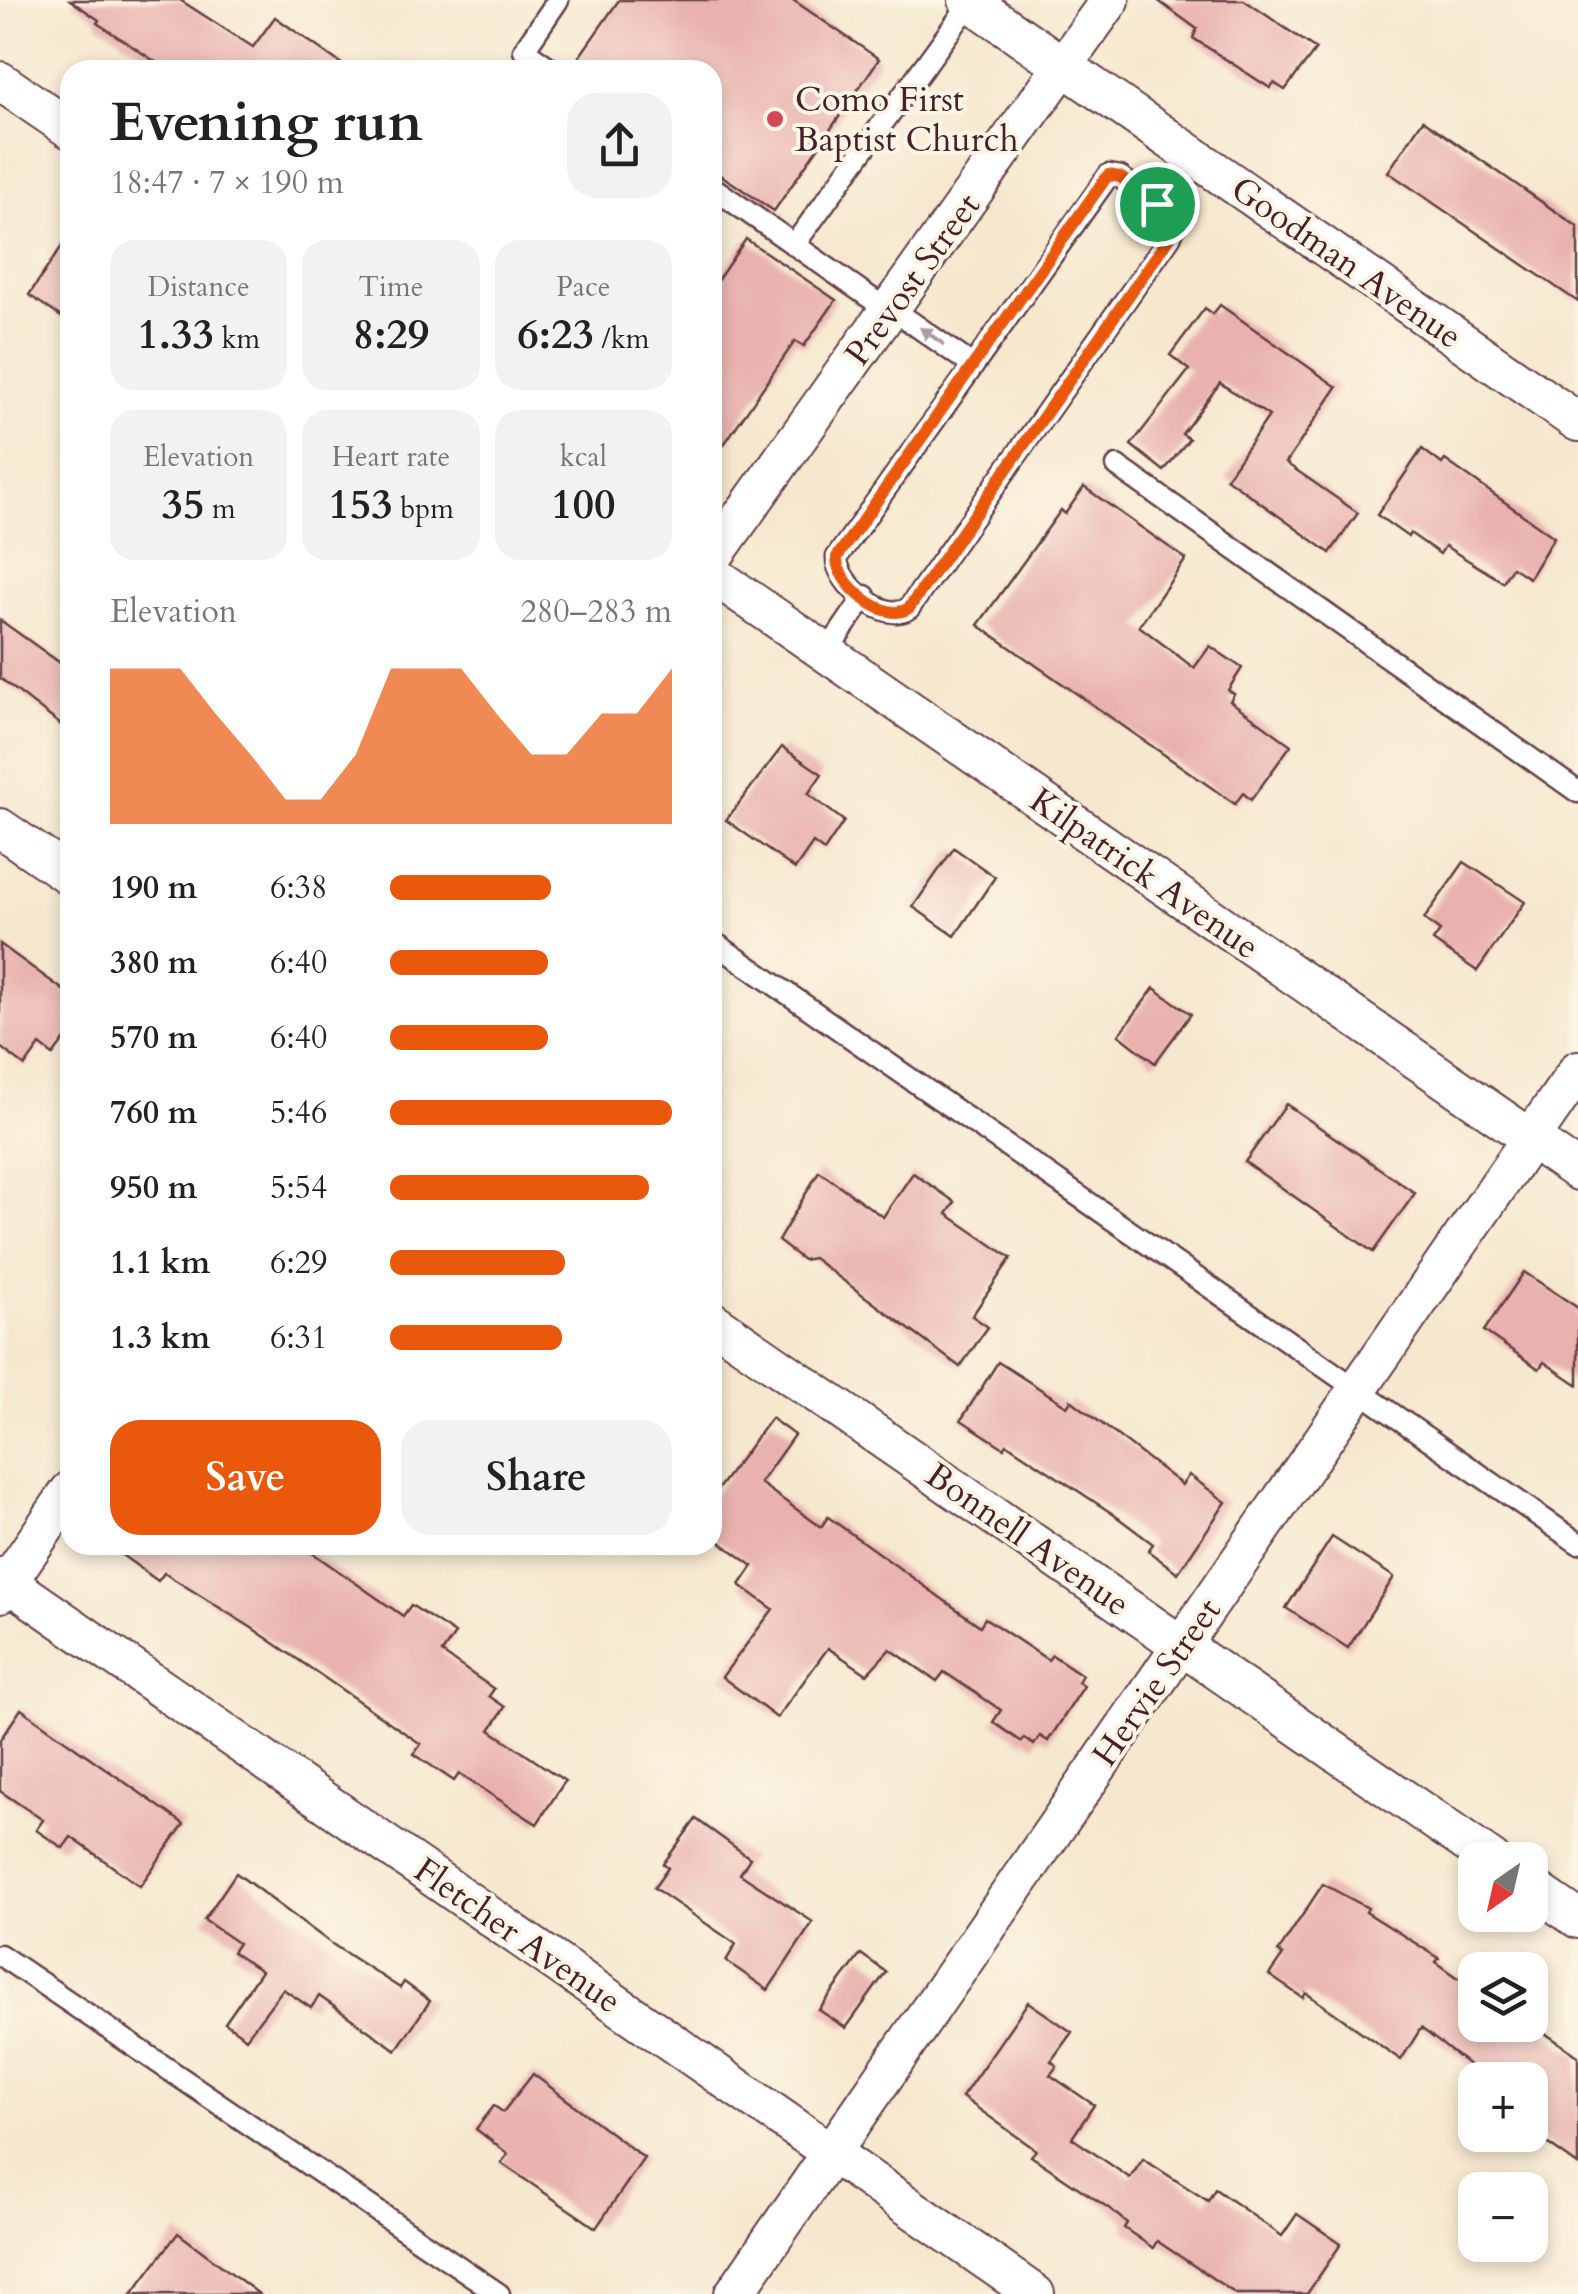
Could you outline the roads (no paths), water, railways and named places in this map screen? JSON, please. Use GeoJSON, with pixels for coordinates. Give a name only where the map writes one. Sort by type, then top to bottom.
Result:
{"type":"FeatureCollection","features":[{"type":"Feature","properties":{"kind":"street","name":"Prevost Street"},"geometry":{"type":"LineString","coordinates":[[722,544],[1110,0]]}},
{"type":"Feature","properties":{"kind":"street","name":"Goodman Avenue"},"geometry":{"type":"LineString","coordinates":[[969,1],[1578,422]]}},
{"type":"Feature","properties":{"kind":"street"},"geometry":{"type":"LineString","coordinates":[[0,81],[60,123]]}},
{"type":"Feature","properties":{"kind":"street","name":"Kilpatrick Avenue"},"geometry":{"type":"LineString","coordinates":[[722,581],[1578,1171]]}},
{"type":"Feature","properties":{"kind":"street"},"geometry":{"type":"LineString","coordinates":[[0,828],[60,869]]}},
{"type":"Feature","properties":{"kind":"street","name":"Hervie Street"},"geometry":{"type":"LineString","coordinates":[[734,2294],[1578,1070]]}},
{"type":"Feature","properties":{"kind":"street","name":"Bonnell Avenue"},"geometry":{"type":"LineString","coordinates":[[722,1328],[1466,1842]]}},
{"type":"Feature","properties":{"kind":"street"},"geometry":{"type":"LineString","coordinates":[[2,1584],[60,1505]]}},
{"type":"Feature","properties":{"kind":"street","name":"Fletcher Avenue"},"geometry":{"type":"LineString","coordinates":[[2,1584],[1036,2294]]}},
{"type":"Feature","properties":{"kind":"street"},"geometry":{"type":"LineString","coordinates":[[1548,1899],[1578,1920]]}},
{"type":"Feature","properties":{"kind":"lane"},"geometry":{"type":"LineString","coordinates":[[538,60],[524,50],[558,0]]}},
{"type":"Feature","properties":{"kind":"lane"},"geometry":{"type":"LineString","coordinates":[[794,246],[969,1]]}},
{"type":"Feature","properties":{"kind":"lane"},"geometry":{"type":"LineString","coordinates":[[1157,204],[1192,154]]}},
{"type":"Feature","properties":{"kind":"lane"},"geometry":{"type":"LineString","coordinates":[[1108,175],[1120,177],[1157,204],[1172,215],[1175,225],[1170,237],[909,608],[900,615],[889,614],[842,580],[836,569],[837,557],[1108,175]]}},
{"type":"Feature","properties":{"kind":"lane"},"geometry":{"type":"LineString","coordinates":[[722,194],[972,364]]}},
{"type":"Feature","properties":{"kind":"lane"},"geometry":{"type":"LineString","coordinates":[[1116,466],[1578,792]]}},
{"type":"Feature","properties":{"kind":"lane"},"geometry":{"type":"LineString","coordinates":[[826,652],[865,596]]}},
{"type":"Feature","properties":{"kind":"lane"},"geometry":{"type":"LineString","coordinates":[[722,948],[1578,1543]]}},
{"type":"Feature","properties":{"kind":"lane"},"geometry":{"type":"LineString","coordinates":[[0,1955],[498,2294]]}},
{"type":"Feature","properties":{"kind":"place","name":"Como First Baptist Church"},"geometry":{"type":"Point","coordinates":[775,119]}}]}
